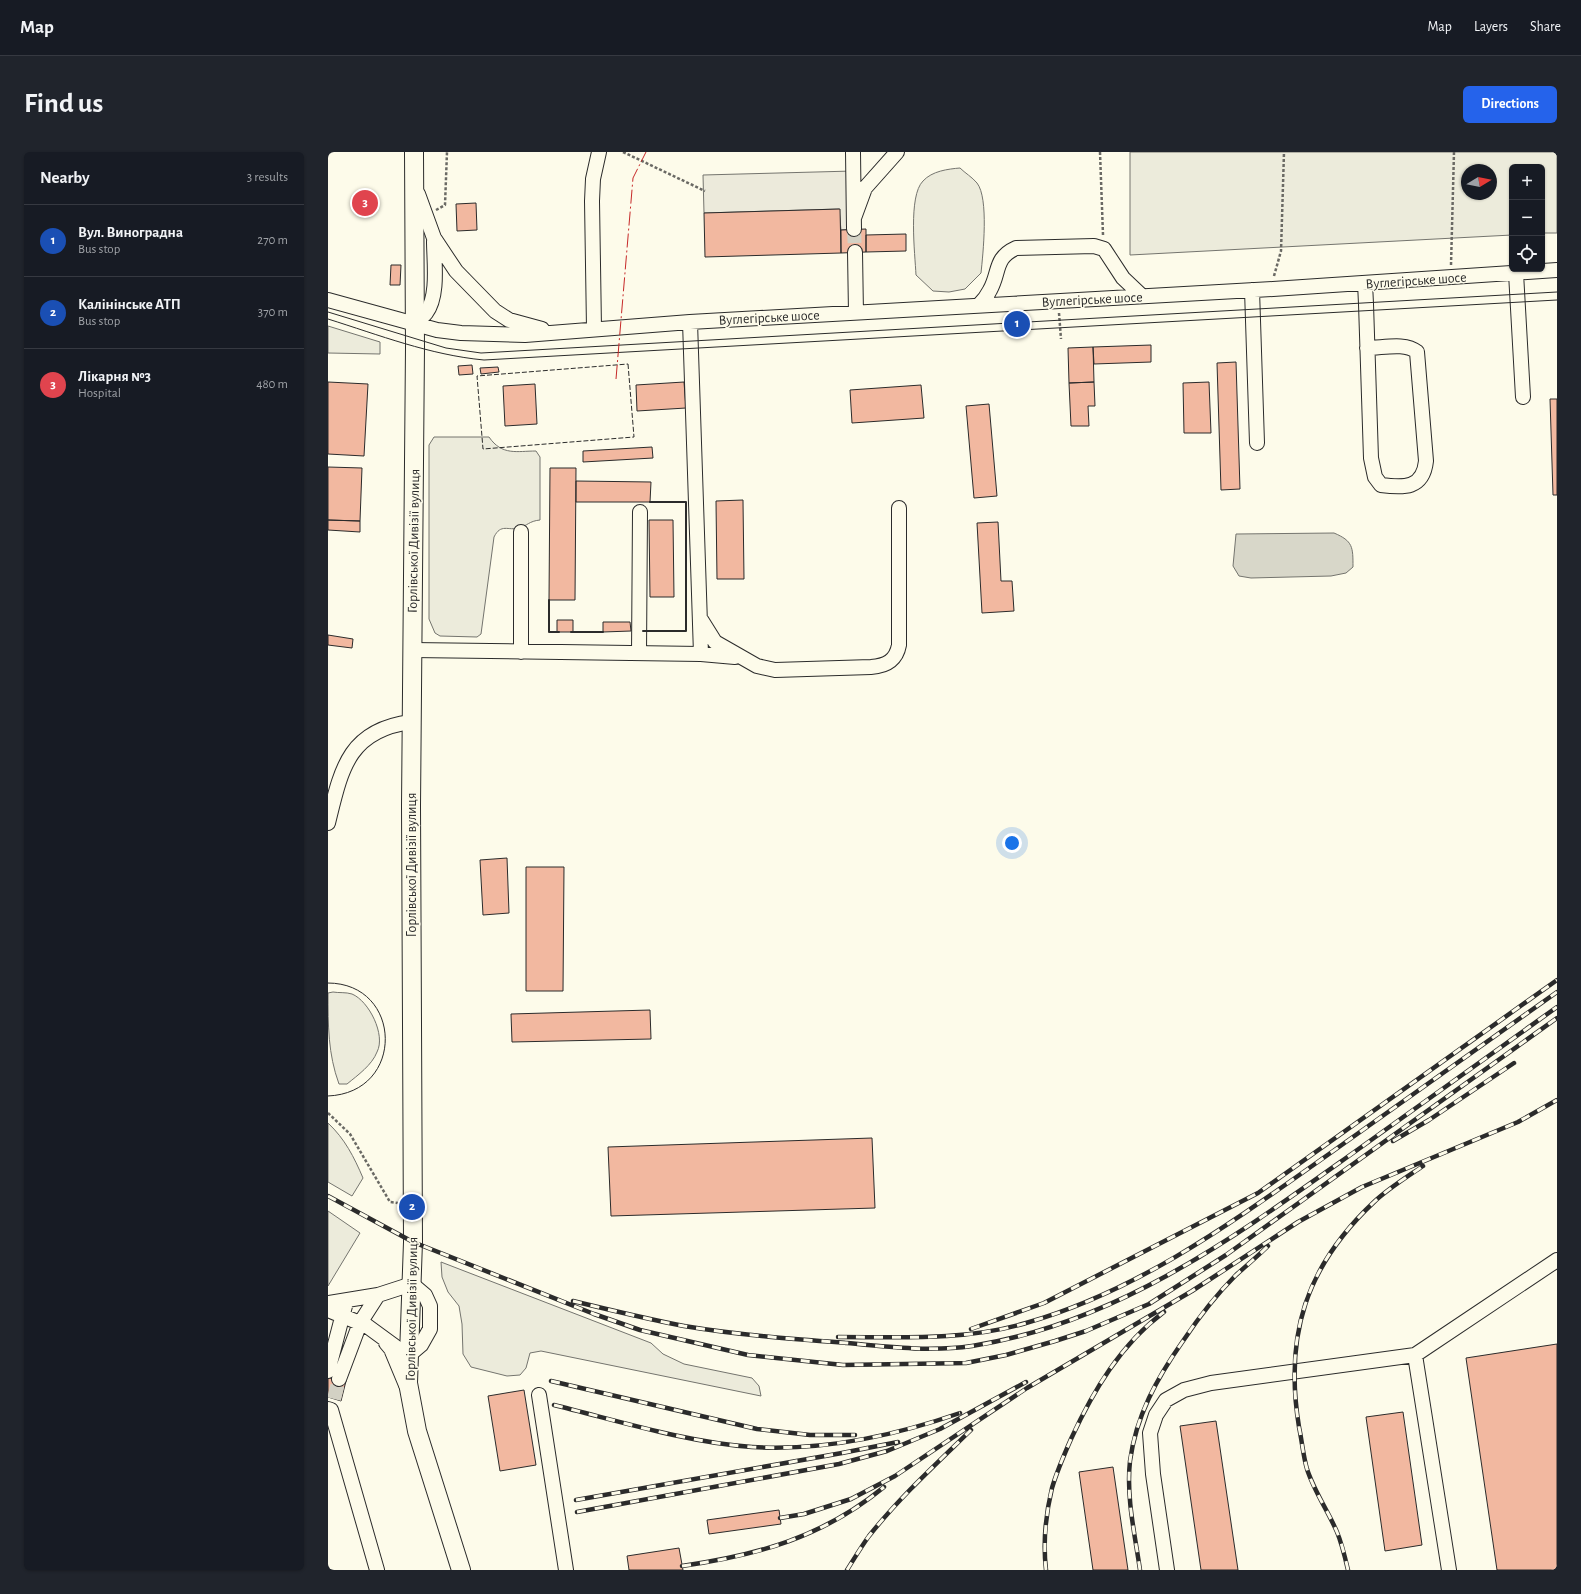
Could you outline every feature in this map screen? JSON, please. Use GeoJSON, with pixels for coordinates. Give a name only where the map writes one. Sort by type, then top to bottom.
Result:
{"type":"FeatureCollection","features":[{"type":"Feature","properties":{"kind":"main road","name":"Горлівської Дивізії вулиця"},"geometry":{"type":"LineString","coordinates":[[414,152],[411,722],[412,1284],[408,1356],[410,1395],[417,1431],[461,1570]]}},
{"type":"Feature","properties":{"kind":"street"},"geometry":{"type":"LineString","coordinates":[[594,328],[592,201],[593,179],[598,152]]}},
{"type":"Feature","properties":{"kind":"street"},"geometry":{"type":"LineString","coordinates":[[853,152],[854,224],[865,188],[897,152]]}},
{"type":"Feature","properties":{"kind":"street"},"geometry":{"type":"LineString","coordinates":[[414,182],[434,238],[456,271],[495,311],[509,320],[522,325],[556,332]]}},
{"type":"Feature","properties":{"kind":"street"},"geometry":{"type":"LineString","coordinates":[[414,323],[426,313],[434,287],[434,238]]}},
{"type":"Feature","properties":{"kind":"street"},"geometry":{"type":"LineString","coordinates":[[979,305],[991,289],[1001,258],[1016,248],[1094,246],[1104,249],[1123,278],[1142,296]]}},
{"type":"Feature","properties":{"kind":"street"},"geometry":{"type":"LineString","coordinates":[[855,252],[856,313]]}},
{"type":"Feature","properties":{"kind":"street","name":"Вуглегірське шосе"},"geometry":{"type":"LineString","coordinates":[[328,300],[437,330],[461,333],[525,335],[594,328],[1252,290],[1557,270]]}},
{"type":"Feature","properties":{"kind":"street"},"geometry":{"type":"LineString","coordinates":[[1516,273],[1523,397]]}},
{"type":"Feature","properties":{"kind":"street"},"geometry":{"type":"LineString","coordinates":[[1365,283],[1371,450],[1375,477],[1381,485],[1413,484],[1421,479],[1425,472],[1426,461],[1417,352],[1412,348],[1405,347],[1368,348]]}},
{"type":"Feature","properties":{"kind":"street"},"geometry":{"type":"LineString","coordinates":[[1252,290],[1257,444]]}},
{"type":"Feature","properties":{"kind":"street"},"geometry":{"type":"LineString","coordinates":[[690,322],[701,654]]}},
{"type":"Feature","properties":{"kind":"street"},"geometry":{"type":"LineString","coordinates":[[700,618],[715,642],[757,666],[775,670],[871,667],[886,665],[892,660],[899,645],[899,508]]}},
{"type":"Feature","properties":{"kind":"street"},"geometry":{"type":"LineString","coordinates":[[639,653],[640,512]]}},
{"type":"Feature","properties":{"kind":"street"},"geometry":{"type":"LineString","coordinates":[[521,532],[521,652]]}},
{"type":"Feature","properties":{"kind":"street"},"geometry":{"type":"LineString","coordinates":[[412,650],[701,654],[745,659]]}},
{"type":"Feature","properties":{"kind":"street"},"geometry":{"type":"LineString","coordinates":[[328,823],[339,780],[346,761],[369,735],[398,724],[411,722]]}},
{"type":"Feature","properties":{"kind":"street"},"geometry":{"type":"LineString","coordinates":[[1167,1570],[1153,1474],[1150,1433],[1156,1415],[1166,1400],[1184,1390],[1211,1383],[1415,1355],[1557,1260]]}},
{"type":"Feature","properties":{"kind":"street"},"geometry":{"type":"LineString","coordinates":[[328,1303],[378,1295],[412,1284]]}},
{"type":"Feature","properties":{"kind":"street"},"geometry":{"type":"LineString","coordinates":[[339,1379],[360,1323],[378,1295]]}},
{"type":"Feature","properties":{"kind":"street"},"geometry":{"type":"LineString","coordinates":[[328,1370],[347,1300]]}},
{"type":"Feature","properties":{"kind":"street"},"geometry":{"type":"LineString","coordinates":[[328,1310],[360,1323],[408,1356]]}},
{"type":"Feature","properties":{"kind":"street"},"geometry":{"type":"LineString","coordinates":[[382,1338],[391,1349],[410,1395]]}},
{"type":"Feature","properties":{"kind":"street"},"geometry":{"type":"LineString","coordinates":[[1415,1355],[1449,1570]]}},
{"type":"Feature","properties":{"kind":"street"},"geometry":{"type":"LineString","coordinates":[[539,1395],[566,1570]]}},
{"type":"Feature","properties":{"kind":"street"},"geometry":{"type":"LineString","coordinates":[[331,1406],[377,1570]]}},
{"type":"Feature","properties":{"kind":"path"},"geometry":{"type":"LineString","coordinates":[[425,215],[445,205],[447,152]]}},
{"type":"Feature","properties":{"kind":"path"},"geometry":{"type":"LineString","coordinates":[[623,152],[705,191]]}},
{"type":"Feature","properties":{"kind":"path"},"geometry":{"type":"LineString","coordinates":[[1100,152],[1104,249]]}},
{"type":"Feature","properties":{"kind":"path"},"geometry":{"type":"LineString","coordinates":[[1273,288],[1274,271],[1281,251],[1284,152]]}},
{"type":"Feature","properties":{"kind":"path"},"geometry":{"type":"LineString","coordinates":[[1452,277],[1450,258],[1454,152]]}},
{"type":"Feature","properties":{"kind":"path"},"geometry":{"type":"LineString","coordinates":[[1058,301],[1061,339]]}},
{"type":"Feature","properties":{"kind":"path"},"geometry":{"type":"LineString","coordinates":[[328,1113],[350,1134],[390,1202],[412,1207]]}},
{"type":"Feature","properties":{"kind":"shaded area"},"geometry":{"type":"Polygon","coordinates":[[[1130,152],[1557,152],[1557,233],[1545,233],[1545,164],[1509,164],[1509,235],[1130,255],[1130,152]]]}},
{"type":"Feature","properties":{"kind":"shaded area"},"geometry":{"type":"Polygon","coordinates":[[[960,168],[977,183],[981,190],[984,226],[981,273],[965,289],[949,292],[933,291],[916,275],[914,240],[915,199],[918,188],[923,181],[931,175],[940,171],[960,168]]]}},
{"type":"Feature","properties":{"kind":"shaded area"},"geometry":{"type":"Polygon","coordinates":[[[853,171],[854,229],[841,230],[839,209],[704,213],[703,175],[853,171]]]}},
{"type":"Feature","properties":{"kind":"shaded area"},"geometry":{"type":"Polygon","coordinates":[[[328,326],[380,342],[380,354],[328,353],[328,326]]]}},
{"type":"Feature","properties":{"kind":"shaded area"},"geometry":{"type":"Polygon","coordinates":[[[434,437],[489,437],[494,443],[505,450],[516,452],[536,451],[540,457],[540,520],[533,521],[515,529],[505,528],[499,530],[494,537],[481,634],[477,637],[440,636],[435,633],[429,619],[429,445],[434,437]]]}},
{"type":"Feature","properties":{"kind":"shaded area"},"geometry":{"type":"Polygon","coordinates":[[[1334,533],[1345,539],[1351,546],[1353,554],[1353,567],[1346,573],[1331,576],[1251,578],[1239,576],[1233,566],[1236,534],[1334,533]]]}},
{"type":"Feature","properties":{"kind":"shaded area"},"geometry":{"type":"Polygon","coordinates":[[[333,992],[352,994],[358,998],[370,1011],[378,1028],[379,1045],[375,1057],[364,1070],[347,1084],[339,1084],[335,1073],[331,1050],[328,993],[333,992]]]}},
{"type":"Feature","properties":{"kind":"shaded area"},"geometry":{"type":"Polygon","coordinates":[[[328,1123],[339,1135],[348,1149],[363,1178],[352,1196],[328,1182],[328,1123]]]}},
{"type":"Feature","properties":{"kind":"shaded area"},"geometry":{"type":"Polygon","coordinates":[[[328,1211],[360,1233],[328,1286],[328,1211]]]}},
{"type":"Feature","properties":{"kind":"shaded area"},"geometry":{"type":"Polygon","coordinates":[[[441,1262],[651,1343],[663,1354],[684,1364],[752,1378],[759,1386],[761,1396],[541,1351],[530,1353],[526,1368],[520,1375],[507,1376],[471,1367],[463,1354],[462,1324],[459,1306],[448,1292],[442,1277],[441,1262]]]}},
{"type":"Feature","properties":{"kind":"building"},"geometry":{"type":"Polygon","coordinates":[[[476,203],[477,230],[457,231],[456,204],[476,203]]]}},
{"type":"Feature","properties":{"kind":"building"},"geometry":{"type":"Polygon","coordinates":[[[840,209],[841,253],[705,257],[704,213],[840,209]]]}},
{"type":"Feature","properties":{"kind":"building"},"geometry":{"type":"Polygon","coordinates":[[[866,229],[866,252],[841,253],[841,230],[866,229]]]}},
{"type":"Feature","properties":{"kind":"building"},"geometry":{"type":"Polygon","coordinates":[[[906,234],[906,251],[866,252],[866,235],[906,234]]]}},
{"type":"Feature","properties":{"kind":"building"},"geometry":{"type":"Polygon","coordinates":[[[391,265],[401,265],[400,285],[390,285],[391,265]]]}},
{"type":"Feature","properties":{"kind":"building"},"geometry":{"type":"Polygon","coordinates":[[[1151,345],[1151,362],[1094,364],[1093,347],[1151,345]]]}},
{"type":"Feature","properties":{"kind":"building"},"geometry":{"type":"Polygon","coordinates":[[[1093,347],[1094,382],[1069,383],[1068,348],[1093,347]]]}},
{"type":"Feature","properties":{"kind":"building"},"geometry":{"type":"Polygon","coordinates":[[[1236,362],[1240,489],[1221,490],[1217,363],[1236,362]]]}},
{"type":"Feature","properties":{"kind":"building"},"geometry":{"type":"Polygon","coordinates":[[[472,365],[473,374],[459,375],[458,366],[472,365]]]}},
{"type":"Feature","properties":{"kind":"building"},"geometry":{"type":"Polygon","coordinates":[[[498,367],[499,372],[481,374],[480,368],[498,367]]]}},
{"type":"Feature","properties":{"kind":"building"},"geometry":{"type":"Polygon","coordinates":[[[328,382],[368,384],[364,456],[328,454],[328,382]]]}},
{"type":"Feature","properties":{"kind":"building"},"geometry":{"type":"Polygon","coordinates":[[[684,382],[686,408],[637,411],[636,385],[684,382]]]}},
{"type":"Feature","properties":{"kind":"building"},"geometry":{"type":"Polygon","coordinates":[[[1094,382],[1095,406],[1088,406],[1089,426],[1071,426],[1069,383],[1094,382]]]}},
{"type":"Feature","properties":{"kind":"building"},"geometry":{"type":"Polygon","coordinates":[[[1209,382],[1211,433],[1184,433],[1183,383],[1209,382]]]}},
{"type":"Feature","properties":{"kind":"building"},"geometry":{"type":"Polygon","coordinates":[[[535,384],[537,424],[505,426],[503,386],[535,384]]]}},
{"type":"Feature","properties":{"kind":"building"},"geometry":{"type":"Polygon","coordinates":[[[921,385],[924,418],[852,423],[850,390],[921,385]]]}},
{"type":"Feature","properties":{"kind":"building"},"geometry":{"type":"Polygon","coordinates":[[[1550,399],[1557,399],[1557,495],[1553,495],[1550,399]]]}},
{"type":"Feature","properties":{"kind":"building"},"geometry":{"type":"Polygon","coordinates":[[[989,404],[997,496],[974,498],[966,406],[989,404]]]}},
{"type":"Feature","properties":{"kind":"building"},"geometry":{"type":"Polygon","coordinates":[[[652,447],[653,458],[583,462],[583,451],[652,447]]]}},
{"type":"Feature","properties":{"kind":"building"},"geometry":{"type":"Polygon","coordinates":[[[328,467],[362,468],[360,521],[328,520],[328,467]]]}},
{"type":"Feature","properties":{"kind":"building"},"geometry":{"type":"Polygon","coordinates":[[[550,468],[576,468],[575,600],[549,600],[550,468]]]}},
{"type":"Feature","properties":{"kind":"building"},"geometry":{"type":"Polygon","coordinates":[[[576,481],[651,482],[650,502],[576,502],[576,481]]]}},
{"type":"Feature","properties":{"kind":"building"},"geometry":{"type":"Polygon","coordinates":[[[743,500],[744,579],[717,579],[716,501],[743,500]]]}},
{"type":"Feature","properties":{"kind":"building"},"geometry":{"type":"Polygon","coordinates":[[[328,520],[360,521],[360,532],[328,530],[328,520]]]}},
{"type":"Feature","properties":{"kind":"building"},"geometry":{"type":"Polygon","coordinates":[[[649,520],[673,520],[674,597],[650,597],[649,520]]]}},
{"type":"Feature","properties":{"kind":"building"},"geometry":{"type":"Polygon","coordinates":[[[998,522],[1001,581],[1012,581],[1014,611],[982,613],[977,523],[998,522]]]}},
{"type":"Feature","properties":{"kind":"building"},"geometry":{"type":"Polygon","coordinates":[[[557,620],[573,620],[573,632],[557,632],[557,620]]]}},
{"type":"Feature","properties":{"kind":"building"},"geometry":{"type":"Polygon","coordinates":[[[603,622],[630,622],[631,631],[603,632],[603,622]]]}},
{"type":"Feature","properties":{"kind":"building"},"geometry":{"type":"Polygon","coordinates":[[[328,635],[353,639],[352,648],[328,645],[328,635]]]}},
{"type":"Feature","properties":{"kind":"building"},"geometry":{"type":"Polygon","coordinates":[[[507,858],[509,913],[483,915],[480,860],[507,858]]]}},
{"type":"Feature","properties":{"kind":"building"},"geometry":{"type":"Polygon","coordinates":[[[526,867],[564,867],[563,991],[526,991],[526,867]]]}},
{"type":"Feature","properties":{"kind":"building"},"geometry":{"type":"Polygon","coordinates":[[[650,1010],[651,1039],[512,1042],[511,1014],[650,1010]]]}},
{"type":"Feature","properties":{"kind":"building"},"geometry":{"type":"Polygon","coordinates":[[[872,1138],[875,1208],[611,1216],[608,1147],[872,1138]]]}},
{"type":"Feature","properties":{"kind":"building"},"geometry":{"type":"Polygon","coordinates":[[[1557,1344],[1557,1570],[1497,1570],[1466,1358],[1557,1344]]]}},
{"type":"Feature","properties":{"kind":"building"},"geometry":{"type":"Polygon","coordinates":[[[328,1376],[346,1381],[341,1401],[328,1397],[328,1376]]]}},
{"type":"Feature","properties":{"kind":"building"},"geometry":{"type":"Polygon","coordinates":[[[524,1390],[536,1465],[500,1471],[488,1396],[524,1390]]]}},
{"type":"Feature","properties":{"kind":"building"},"geometry":{"type":"Polygon","coordinates":[[[1403,1412],[1422,1545],[1385,1551],[1366,1417],[1403,1412]]]}},
{"type":"Feature","properties":{"kind":"building"},"geometry":{"type":"Polygon","coordinates":[[[1216,1421],[1238,1570],[1201,1570],[1180,1426],[1216,1421]]]}},
{"type":"Feature","properties":{"kind":"building"},"geometry":{"type":"Polygon","coordinates":[[[1113,1467],[1128,1570],[1093,1570],[1079,1472],[1113,1467]]]}},
{"type":"Feature","properties":{"kind":"building"},"geometry":{"type":"Polygon","coordinates":[[[779,1510],[781,1524],[709,1534],[707,1520],[779,1510]]]}},
{"type":"Feature","properties":{"kind":"building"},"geometry":{"type":"Polygon","coordinates":[[[679,1548],[683,1570],[629,1570],[627,1556],[679,1548]]]}},
{"type":"Feature","properties":{"kind":"tunnel"},"geometry":{"type":"LineString","coordinates":[[854,229],[855,252]]}},
{"type":"Feature","properties":{"kind":"tunnel"},"geometry":{"type":"LineString","coordinates":[[334,1399],[339,1379]]}},
{"type":"Feature","properties":{"kind":"tram line"},"geometry":{"type":"LineString","coordinates":[[328,312],[446,348],[481,353],[1557,292]]}},
{"type":"Feature","properties":{"kind":"tram line"},"geometry":{"type":"LineString","coordinates":[[328,319],[424,349],[444,354],[484,360],[1557,300]]}},
{"type":"Feature","properties":{"kind":"tram line"},"geometry":{"type":"LineString","coordinates":[[328,983],[353,988],[371,1000],[382,1018],[385,1038],[382,1059],[371,1077],[353,1090],[328,1096]]}},
{"type":"Feature","properties":{"kind":"railway"},"geometry":{"type":"LineString","coordinates":[[971,1329],[1044,1303],[1258,1193],[1557,980]]}},
{"type":"Feature","properties":{"kind":"railway"},"geometry":{"type":"LineString","coordinates":[[838,1337],[932,1337],[980,1333],[1026,1323],[1068,1309],[1108,1293],[1184,1252],[1257,1204],[1557,992]]}},
{"type":"Feature","properties":{"kind":"railway"},"geometry":{"type":"LineString","coordinates":[[573,1301],[684,1326],[704,1329],[894,1347],[925,1349],[957,1348],[1025,1335],[1077,1318],[1126,1297],[1173,1272],[1220,1244],[1265,1215],[1557,1007]]}},
{"type":"Feature","properties":{"kind":"railway"},"geometry":{"type":"LineString","coordinates":[[328,1196],[413,1242],[594,1314],[640,1330],[748,1355],[843,1365],[966,1363],[1006,1355],[1055,1341],[1086,1331],[1149,1304],[1226,1255],[1557,1018]]}},
{"type":"Feature","properties":{"kind":"railway"},"geometry":{"type":"LineString","coordinates":[[1393,1141],[1429,1120],[1514,1063]]}},
{"type":"Feature","properties":{"kind":"railway"},"geometry":{"type":"LineString","coordinates":[[780,1518],[804,1514],[851,1499],[895,1476],[1027,1388],[1192,1291],[1298,1222],[1362,1187],[1518,1122],[1557,1100]]}},
{"type":"Feature","properties":{"kind":"railway"},"geometry":{"type":"LineString","coordinates":[[1348,1570],[1339,1537],[1313,1485],[1304,1458],[1295,1394],[1295,1362],[1298,1332],[1305,1304],[1316,1277],[1331,1251],[1351,1226],[1374,1202],[1392,1187],[1423,1166]]}},
{"type":"Feature","properties":{"kind":"railway"},"geometry":{"type":"LineString","coordinates":[[1140,1570],[1129,1488],[1130,1461],[1137,1428],[1156,1383],[1189,1332],[1215,1298],[1236,1275],[1268,1246]]}},
{"type":"Feature","properties":{"kind":"railway"},"geometry":{"type":"LineString","coordinates":[[1046,1570],[1045,1539],[1050,1498],[1056,1475],[1071,1439],[1089,1403],[1121,1354],[1134,1339],[1164,1312]]}},
{"type":"Feature","properties":{"kind":"railway"},"geometry":{"type":"LineString","coordinates":[[551,1381],[757,1429],[810,1435],[855,1435]]}},
{"type":"Feature","properties":{"kind":"railway"},"geometry":{"type":"LineString","coordinates":[[577,1512],[839,1464],[887,1451],[940,1429],[1026,1382]]}},
{"type":"Feature","properties":{"kind":"railway"},"geometry":{"type":"LineString","coordinates":[[554,1405],[702,1441],[752,1447],[778,1448],[805,1447],[858,1440],[910,1429],[960,1413]]}},
{"type":"Feature","properties":{"kind":"railway"},"geometry":{"type":"LineString","coordinates":[[847,1570],[869,1536],[893,1508],[971,1430]]}},
{"type":"Feature","properties":{"kind":"railway"},"geometry":{"type":"LineString","coordinates":[[576,1500],[898,1442]]}},
{"type":"Feature","properties":{"kind":"railway"},"geometry":{"type":"LineString","coordinates":[[682,1566],[737,1556],[789,1541],[838,1519],[884,1487]]}},
{"type":"Feature","properties":{"kind":"fence"},"geometry":{"type":"LineString","coordinates":[[628,364],[634,437],[483,449],[477,376],[628,364]]}},
{"type":"Feature","properties":{"kind":"wall"},"geometry":{"type":"LineString","coordinates":[[643,631],[686,631],[686,502],[650,502]]}},
{"type":"Feature","properties":{"kind":"wall"},"geometry":{"type":"LineString","coordinates":[[549,600],[549,632],[559,632]]}},
{"type":"Feature","properties":{"kind":"wall"},"geometry":{"type":"LineString","coordinates":[[571,632],[603,632]]}},
{"type":"Feature","properties":{"kind":"power"},"geometry":{"type":"LineString","coordinates":[[616,379],[633,178],[646,152]]}},
{"type":"Feature","properties":{"kind":"place","name":"Лікарня №3"},"geometry":{"type":"Point","coordinates":[365,203]}},
{"type":"Feature","properties":{"kind":"place","name":"Вул. Виноградна"},"geometry":{"type":"Point","coordinates":[1017,324]}},
{"type":"Feature","properties":{"kind":"place","name":"Калінінське АТП"},"geometry":{"type":"Point","coordinates":[412,1207]}}]}
